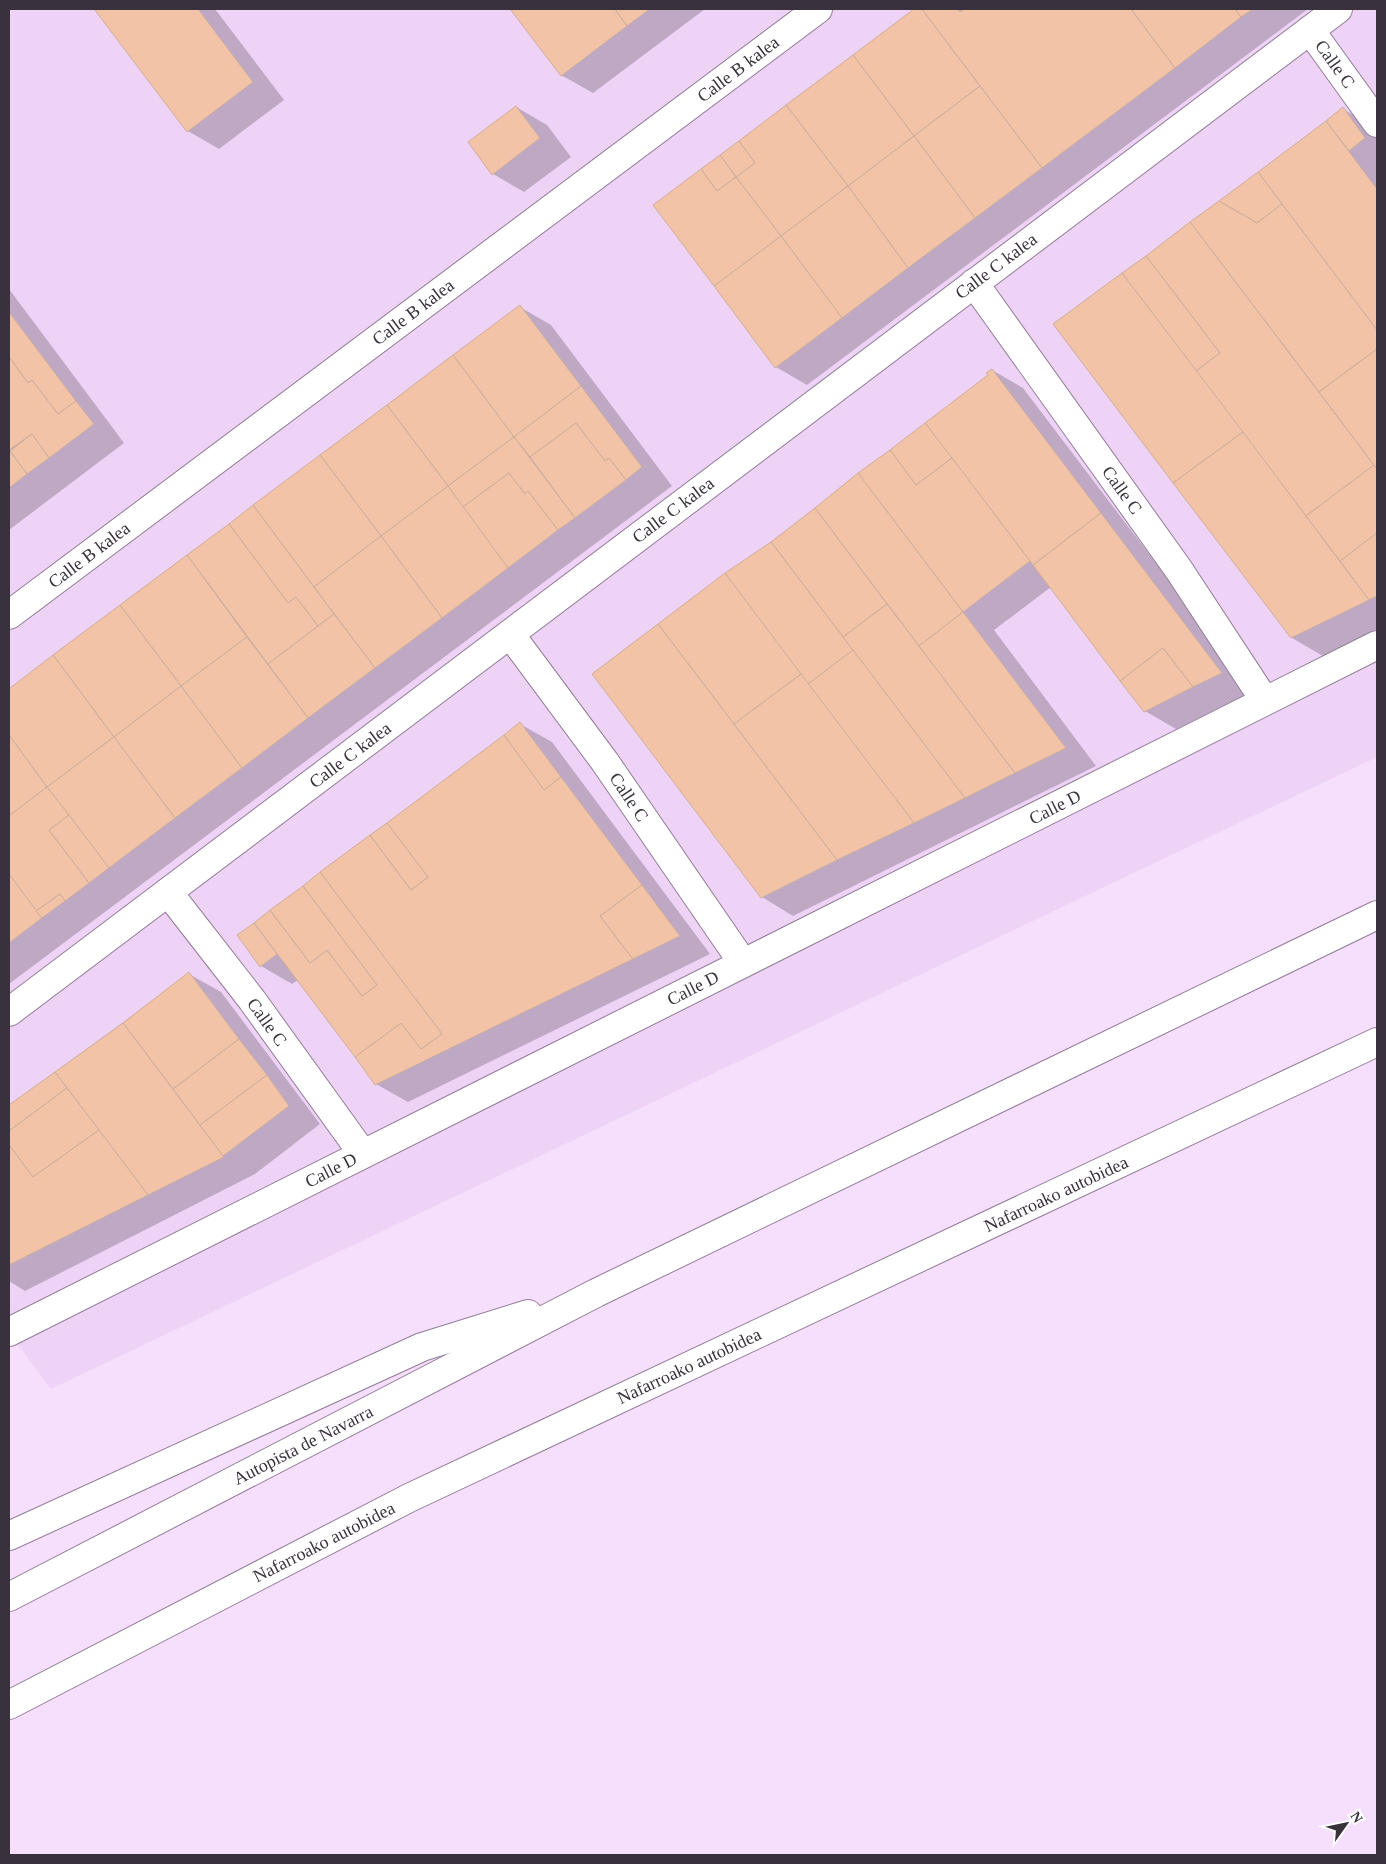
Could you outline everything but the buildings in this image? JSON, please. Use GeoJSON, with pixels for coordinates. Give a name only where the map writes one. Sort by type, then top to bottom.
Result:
{"type":"FeatureCollection","features":[{"type":"Feature","properties":{"kind":"main road","name":"Calle B kalea"},"geometry":{"type":"LineString","coordinates":[[9,615],[818,9]]}},
{"type":"Feature","properties":{"kind":"main road","name":"Calle C kalea"},"geometry":{"type":"LineString","coordinates":[[9,1012],[1338,9]]}},
{"type":"Feature","properties":{"kind":"main road","name":"Calle C"},"geometry":{"type":"LineString","coordinates":[[1310,30],[1377,123]]}},
{"type":"Feature","properties":{"kind":"main road","name":"Calle C"},"geometry":{"type":"LineString","coordinates":[[974,283],[1179,570],[1265,701]]}},
{"type":"Feature","properties":{"kind":"main road","name":"Calle C"},"geometry":{"type":"LineString","coordinates":[[510,634],[605,762],[743,963]]}},
{"type":"Feature","properties":{"kind":"main road","name":"Calle D"},"geometry":{"type":"LineString","coordinates":[[9,1332],[1377,645]]}},
{"type":"Feature","properties":{"kind":"main road","name":"Calle C"},"geometry":{"type":"LineString","coordinates":[[168,892],[252,1000],[363,1154]]}},
{"type":"Feature","properties":{"kind":"main road"},"geometry":{"type":"LineString","coordinates":[[9,1536],[422,1347],[596,1293],[1377,915]]}},
{"type":"Feature","properties":{"kind":"main road","name":"Nafarroako autobidea"},"geometry":{"type":"LineString","coordinates":[[9,1705],[409,1498],[1377,1042]]}},
{"type":"Feature","properties":{"kind":"main road","name":"Autopista de Navarra"},"geometry":{"type":"LineString","coordinates":[[9,1597],[596,1293]]}},
{"type":"Feature","properties":{"kind":"shaded area"},"geometry":{"type":"Polygon","coordinates":[[[9,9],[1377,9],[1377,757],[51,1389],[9,1333],[9,9]]]}}]}
